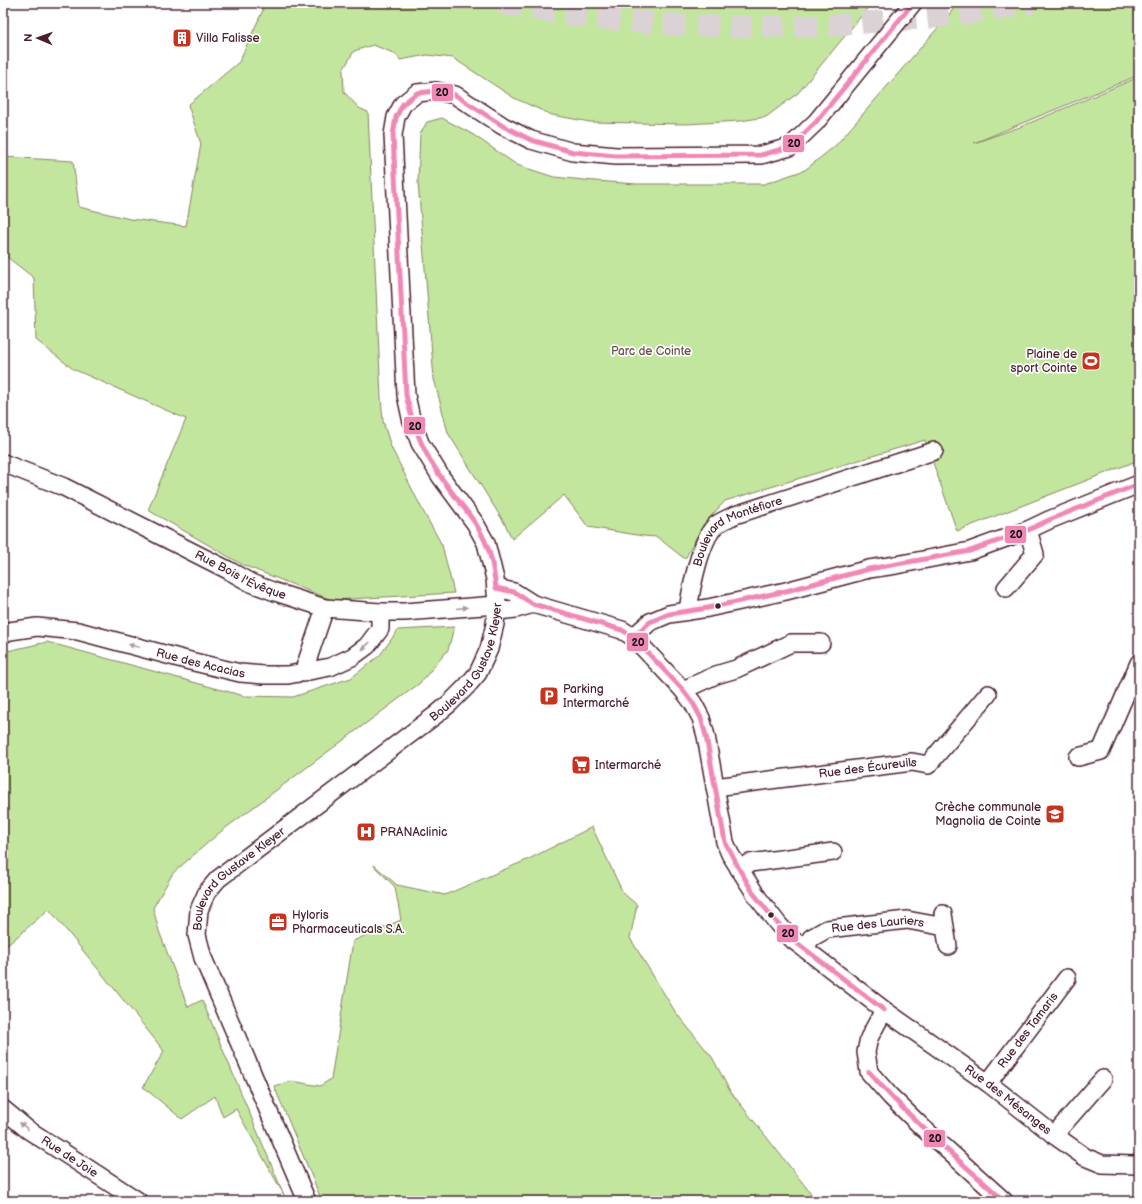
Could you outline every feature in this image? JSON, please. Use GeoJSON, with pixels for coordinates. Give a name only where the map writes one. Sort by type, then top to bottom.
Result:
{"type":"FeatureCollection","features":[{"type":"Feature","properties":{"kind":"street","name":"Boulevard Gustave Kleyer"},"geometry":{"type":"LineString","coordinates":[[307,1201],[203,958],[197,935],[199,910],[207,892],[218,879],[437,714],[456,697],[478,673],[489,649],[497,608],[496,588],[486,543],[475,523],[440,477],[420,443],[411,418],[406,395],[393,135],[396,117],[403,104],[417,93],[436,91],[455,95],[503,126],[531,140],[573,152],[616,156],[761,155],[790,146],[816,122],[914,3]]}},
{"type":"Feature","properties":{"kind":"street","name":"Boulevard Montéfiore"},"geometry":{"type":"LineString","coordinates":[[688,611],[692,583],[706,540],[716,526],[735,515],[934,451]]}},
{"type":"Feature","properties":{"kind":"street","name":"Rue Bois l'Évêque"},"geometry":{"type":"LineString","coordinates":[[3,463],[64,487],[228,570],[251,584],[325,608],[380,612],[404,612],[497,608],[516,609],[533,604]]}},
{"type":"Feature","properties":{"kind":"street"},"geometry":{"type":"LineString","coordinates":[[496,588],[514,592],[533,604],[622,630],[633,637],[650,622],[669,614],[708,608],[786,591],[869,569],[970,551],[1028,530],[1139,484]]}},
{"type":"Feature","properties":{"kind":"street"},"geometry":{"type":"LineString","coordinates":[[1006,588],[1035,554],[1028,530]]}},
{"type":"Feature","properties":{"kind":"street"},"geometry":{"type":"LineString","coordinates":[[303,672],[325,608]]}},
{"type":"Feature","properties":{"kind":"street","name":"Rue des Acacias"},"geometry":{"type":"LineString","coordinates":[[5,628],[37,626],[78,631],[240,673],[288,675],[330,667],[352,657],[367,646],[380,629],[380,612]]}},
{"type":"Feature","properties":{"kind":"street","name":"Rue des Mésanges"},"geometry":{"type":"LineString","coordinates":[[633,637],[693,703],[701,718],[706,736],[725,842],[730,854],[758,898],[778,924],[793,940],[884,1010],[988,1083],[1054,1135],[1085,1156],[1102,1164],[1135,1165],[1139,1163]]}},
{"type":"Feature","properties":{"kind":"street"},"geometry":{"type":"LineString","coordinates":[[682,690],[716,675],[736,670],[790,644],[821,643]]}},
{"type":"Feature","properties":{"kind":"street"},"geometry":{"type":"LineString","coordinates":[[1078,758],[1101,751],[1139,664]]}},
{"type":"Feature","properties":{"kind":"street","name":"Rue des Écureuils"},"geometry":{"type":"LineString","coordinates":[[715,787],[912,762],[928,771],[988,694]]}},
{"type":"Feature","properties":{"kind":"street"},"geometry":{"type":"LineString","coordinates":[[739,869],[750,864],[833,852]]}},
{"type":"Feature","properties":{"kind":"street","name":"Rue des Lauriers"},"geometry":{"type":"LineString","coordinates":[[805,949],[812,938],[827,929],[907,920],[944,920],[948,946]]}},
{"type":"Feature","properties":{"kind":"street","name":"Rue des Tamaris"},"geometry":{"type":"LineString","coordinates":[[988,1083],[1067,978]]}},
{"type":"Feature","properties":{"kind":"street"},"geometry":{"type":"LineString","coordinates":[[884,1010],[869,1038],[866,1052],[869,1072],[890,1096],[923,1128],[1004,1201]]}},
{"type":"Feature","properties":{"kind":"street"},"geometry":{"type":"LineString","coordinates":[[1054,1135],[1102,1079]]}},
{"type":"Feature","properties":{"kind":"street","name":"Rue de Joie"},"geometry":{"type":"LineString","coordinates":[[3,1109],[27,1129],[138,1201]]}},
{"type":"Feature","properties":{"kind":"green space"},"geometry":{"type":"Polygon","coordinates":[[[256,3],[872,3],[798,93],[766,117],[740,121],[686,124],[590,122],[552,115],[514,98],[453,58],[427,55],[400,60],[396,54],[373,45],[354,51],[343,70],[344,92],[359,108],[368,112],[383,421],[391,447],[442,545],[454,593],[332,600],[243,565],[148,510],[186,419],[73,369],[36,340],[34,278],[3,254],[3,157],[73,161],[79,207],[130,219],[186,226],[201,144],[188,105],[239,62],[263,10],[256,3]]]}},
{"type":"Feature","properties":{"kind":"green space","name":"Parc de Cointe"},"geometry":{"type":"Polygon","coordinates":[[[957,3],[1139,3],[1139,75],[974,143],[1020,127],[1139,77],[1139,460],[957,531],[925,440],[725,501],[703,525],[685,559],[657,537],[588,527],[564,495],[512,539],[505,524],[448,433],[434,379],[418,182],[420,134],[427,122],[442,118],[472,134],[517,165],[554,177],[637,184],[764,184],[805,170],[836,145],[949,15],[957,3]]]}},
{"type":"Feature","properties":{"kind":"green space"},"geometry":{"type":"Polygon","coordinates":[[[454,627],[448,650],[420,683],[219,833],[173,873],[153,908],[159,931],[188,1007],[202,1000],[284,1195],[236,1109],[223,1117],[215,1096],[182,1119],[143,1087],[164,1051],[49,909],[3,949],[3,652],[47,642],[244,696],[293,697],[351,678],[380,655],[398,630],[454,627]]]}},
{"type":"Feature","properties":{"kind":"green space"},"geometry":{"type":"Polygon","coordinates":[[[592,827],[623,893],[637,905],[630,938],[676,1013],[712,1057],[730,1091],[817,1201],[322,1201],[274,1086],[291,1081],[320,1086],[331,1079],[353,941],[401,920],[395,887],[374,865],[397,885],[445,895],[529,859],[592,827]]]}},
{"type":"Feature","properties":{"kind":"tunnel"},"geometry":{"type":"LineString","coordinates":[[500,3],[538,10],[616,20],[695,25],[774,27],[820,26],[911,19],[972,13],[1032,3]]}},
{"type":"Feature","properties":{"kind":"transit line","name":"20"},"geometry":{"type":"LineString","coordinates":[[496,588],[491,556],[482,535],[470,516],[441,478],[425,451],[414,424],[406,395],[393,135],[396,117],[403,104],[417,93],[436,91],[455,95],[503,126],[531,140],[573,152],[616,156],[761,155],[790,147],[816,122],[913,3]]}},
{"type":"Feature","properties":{"kind":"transit line","name":"20"},"geometry":{"type":"LineString","coordinates":[[633,637],[650,622],[669,614],[708,608],[786,591],[869,569],[970,551],[1028,530],[1139,484]]}},
{"type":"Feature","properties":{"kind":"transit line","name":"20"},"geometry":{"type":"LineString","coordinates":[[496,588],[514,592],[533,604],[622,630],[633,637],[683,690],[693,703],[701,718],[706,736],[725,842],[754,894],[773,918],[797,943],[884,1010]]}},
{"type":"Feature","properties":{"kind":"transit line","name":"20"},"geometry":{"type":"LineString","coordinates":[[869,1072],[901,1106],[1004,1201]]}},
{"type":"Feature","properties":{"kind":"place","name":"Villa Falisse"},"geometry":{"type":"Point","coordinates":[182,38]}},
{"type":"Feature","properties":{"kind":"place","name":"Plaine de sport Cointe"},"geometry":{"type":"Point","coordinates":[1091,361]}},
{"type":"Feature","properties":{"kind":"place","name":"Parking Intermarché"},"geometry":{"type":"Point","coordinates":[549,696]}},
{"type":"Feature","properties":{"kind":"place","name":"Intermarché"},"geometry":{"type":"Point","coordinates":[581,765]}},
{"type":"Feature","properties":{"kind":"place","name":"Crèche communale Magnolia de Cointe"},"geometry":{"type":"Point","coordinates":[1055,814]}},
{"type":"Feature","properties":{"kind":"place","name":"PRANAclinic"},"geometry":{"type":"Point","coordinates":[366,832]}},
{"type":"Feature","properties":{"kind":"place","name":"Hyloris Pharmaceuticals S.A."},"geometry":{"type":"Point","coordinates":[278,922]}}]}
